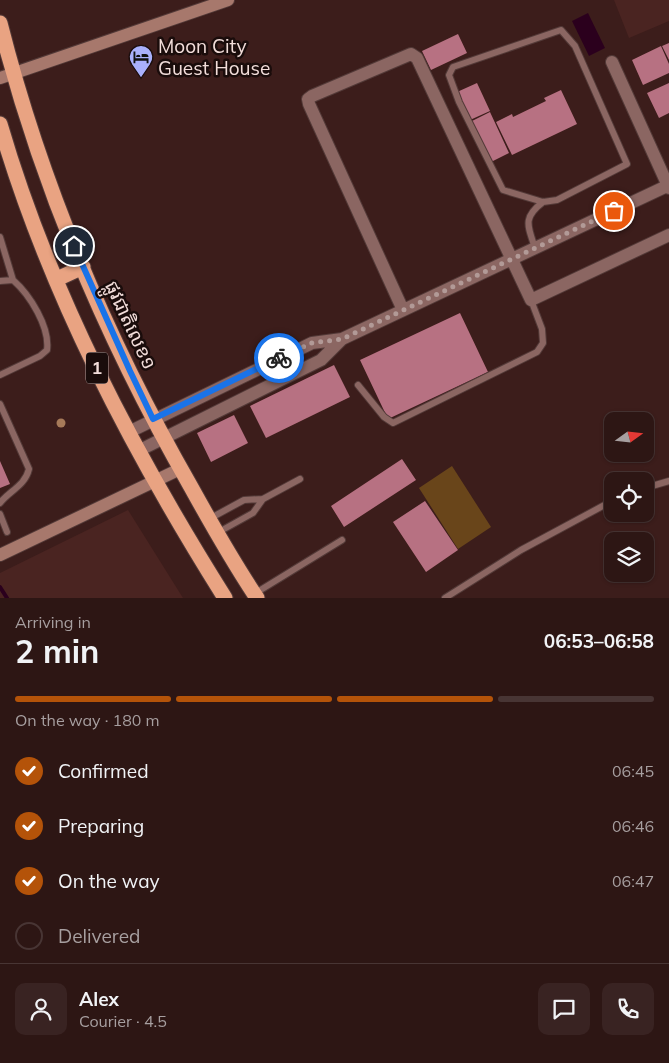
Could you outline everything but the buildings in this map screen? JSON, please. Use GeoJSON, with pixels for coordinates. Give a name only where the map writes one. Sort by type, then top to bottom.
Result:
{"type":"FeatureCollection","features":[{"type":"Feature","properties":{"kind":"highway","name":"ផ្លូវជាតិលេខ១"},"geometry":{"type":"LineString","coordinates":[[0,23],[53,193],[83,267],[153,419],[253,597]]}},
{"type":"Feature","properties":{"kind":"highway","name":"1"},"geometry":{"type":"LineString","coordinates":[[0,124],[26,202],[57,279],[128,432],[155,482],[225,598]]}},
{"type":"Feature","properties":{"kind":"highway"},"geometry":{"type":"LineString","coordinates":[[57,279],[83,267]]}},
{"type":"Feature","properties":{"kind":"street"},"geometry":{"type":"LineString","coordinates":[[0,78],[228,0]]}},
{"type":"Feature","properties":{"kind":"street"},"geometry":{"type":"LineString","coordinates":[[403,310],[308,99],[411,54],[414,55],[531,300],[669,235]]}},
{"type":"Feature","properties":{"kind":"street"},"geometry":{"type":"LineString","coordinates":[[128,432],[312,343],[342,339],[669,186],[612,62]]}},
{"type":"Feature","properties":{"kind":"street"},"geometry":{"type":"LineString","coordinates":[[138,451],[320,360],[342,339]]}},
{"type":"Feature","properties":{"kind":"street"},"geometry":{"type":"LineString","coordinates":[[0,554],[180,469]]}},
{"type":"Feature","properties":{"kind":"lane"},"geometry":{"type":"LineString","coordinates":[[535,248],[528,222],[529,215],[543,202],[557,200],[627,164],[575,46],[561,30],[453,67],[449,75],[459,102],[503,190],[543,202]]}},
{"type":"Feature","properties":{"kind":"lane"},"geometry":{"type":"LineString","coordinates":[[0,237],[12,280],[20,286],[38,314],[46,332],[48,343],[47,350],[40,356],[0,375]]}},
{"type":"Feature","properties":{"kind":"lane"},"geometry":{"type":"LineString","coordinates":[[0,281],[12,280]]}},
{"type":"Feature","properties":{"kind":"lane"},"geometry":{"type":"LineString","coordinates":[[358,385],[384,417],[393,423],[509,367],[537,352],[543,343],[542,329],[531,300]]}},
{"type":"Feature","properties":{"kind":"lane"},"geometry":{"type":"LineString","coordinates":[[0,404],[29,469],[27,477],[0,503]]}},
{"type":"Feature","properties":{"kind":"lane"},"geometry":{"type":"LineString","coordinates":[[217,534],[252,513],[263,499],[300,479]]}},
{"type":"Feature","properties":{"kind":"lane"},"geometry":{"type":"LineString","coordinates":[[654,485],[669,480]]}},
{"type":"Feature","properties":{"kind":"lane"},"geometry":{"type":"LineString","coordinates":[[209,519],[244,500],[263,499]]}},
{"type":"Feature","properties":{"kind":"lane"},"geometry":{"type":"LineString","coordinates":[[445,598],[521,550],[604,505]]}},
{"type":"Feature","properties":{"kind":"lane"},"geometry":{"type":"LineString","coordinates":[[0,514],[7,532]]}},
{"type":"Feature","properties":{"kind":"lane"},"geometry":{"type":"LineString","coordinates":[[253,597],[342,540]]}},
{"type":"Feature","properties":{"kind":"shaded area"},"geometry":{"type":"Polygon","coordinates":[[[614,0],[669,0],[669,21],[629,38],[614,0]]]}},
{"type":"Feature","properties":{"kind":"shaded area"},"geometry":{"type":"Polygon","coordinates":[[[588,13],[605,48],[589,56],[572,21],[588,13]]]}},
{"type":"Feature","properties":{"kind":"shaded area"},"geometry":{"type":"Polygon","coordinates":[[[452,466],[491,527],[458,549],[419,488],[452,466]]]}},
{"type":"Feature","properties":{"kind":"shaded area"},"geometry":{"type":"Polygon","coordinates":[[[128,510],[183,598],[0,598],[0,573],[128,510]]]}},
{"type":"Feature","properties":{"kind":"waterway"},"geometry":{"type":"LineString","coordinates":[[0,587],[7,598]]}},
{"type":"Feature","properties":{"kind":"way so far"},"geometry":{"type":"LineString","coordinates":[[279,358],[312,343],[342,339],[614,211]]}},
{"type":"Feature","properties":{"kind":"place","name":"Moon City Guest House"},"geometry":{"type":"Point","coordinates":[141,78]}},
{"type":"Feature","properties":{"kind":"route"},"geometry":{"type":"LineString","coordinates":[[74,246],[153,419],[279,358]]}}]}
